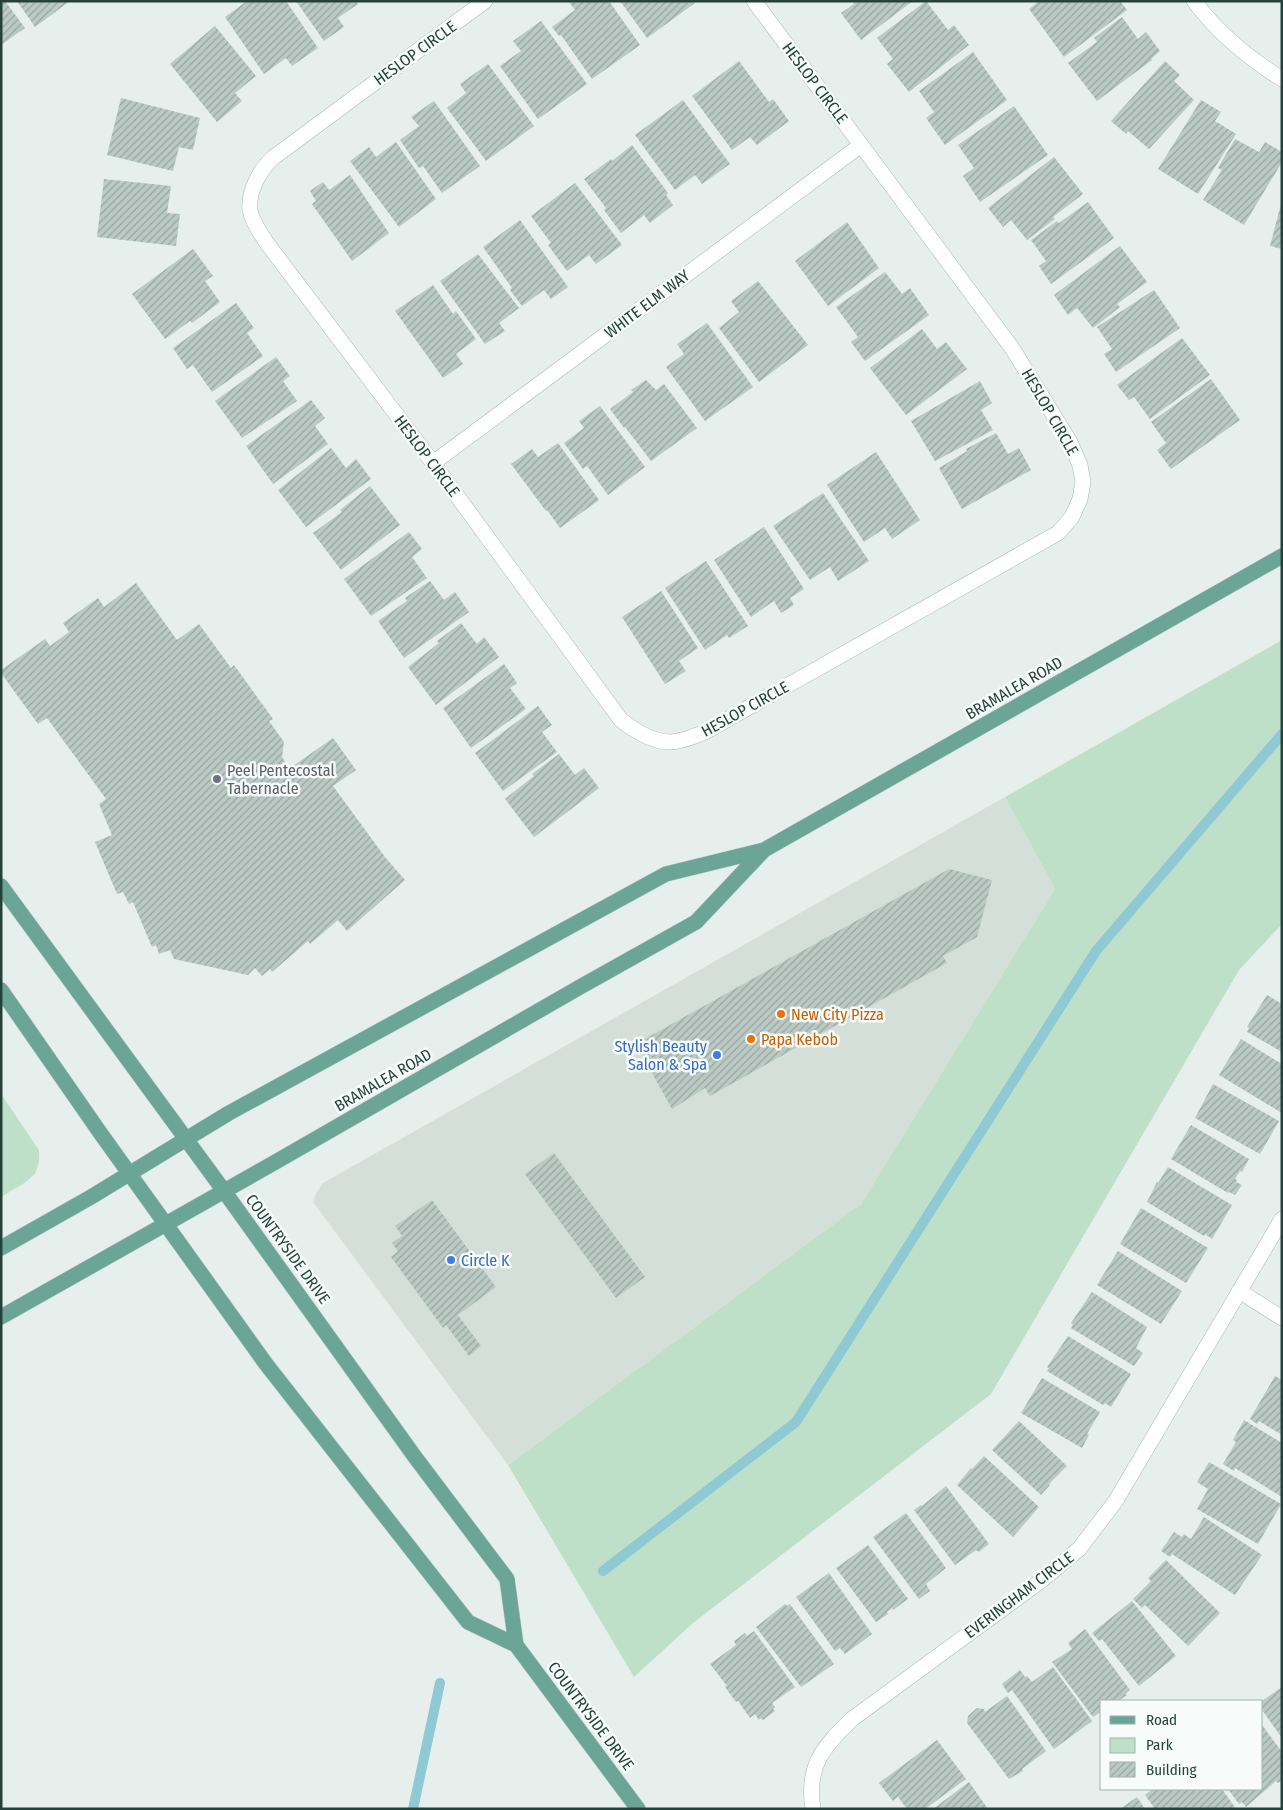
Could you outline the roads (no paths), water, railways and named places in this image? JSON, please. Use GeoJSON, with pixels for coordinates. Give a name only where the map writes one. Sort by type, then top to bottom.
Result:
{"type":"FeatureCollection","features":[{"type":"Feature","properties":{"kind":"main road","name":"BRAMALEA ROAD"},"geometry":{"type":"LineString","coordinates":[[1,1248],[238,1108],[666,874],[764,850],[1282,556]]}},
{"type":"Feature","properties":{"kind":"main road","name":"BRAMALEA ROAD"},"geometry":{"type":"LineString","coordinates":[[1,1317],[696,922],[764,850]]}},
{"type":"Feature","properties":{"kind":"main road","name":"COUNTRYSIDE DRIVE"},"geometry":{"type":"LineString","coordinates":[[1,886],[187,1139],[415,1457],[507,1579],[516,1645]]}},
{"type":"Feature","properties":{"kind":"main road","name":"COUNTRYSIDE DRIVE"},"geometry":{"type":"LineString","coordinates":[[1,990],[266,1364],[468,1622],[516,1645],[638,1809]]}},
{"type":"Feature","properties":{"kind":"street","name":"HESLOP CIRCLE"},"geometry":{"type":"LineString","coordinates":[[485,1],[274,157],[262,170],[251,195],[250,210],[255,224],[266,242],[433,463],[621,720],[636,732],[653,739],[670,742],[687,739],[704,732],[1058,533],[1072,517],[1080,499],[1083,482],[1080,465],[1070,442],[1012,348],[754,1]]}},
{"type":"Feature","properties":{"kind":"street"},"geometry":{"type":"LineString","coordinates":[[1194,1],[1204,14],[1232,42],[1255,62],[1282,79]]}},
{"type":"Feature","properties":{"kind":"street","name":"WHITE ELM WAY"},"geometry":{"type":"LineString","coordinates":[[433,463],[861,145]]}},
{"type":"Feature","properties":{"kind":"street","name":"EVERINGHAM CIRCLE"},"geometry":{"type":"LineString","coordinates":[[813,1809],[810,1792],[815,1764],[829,1741],[852,1718],[1042,1580],[1079,1549],[1115,1502],[1282,1219]]}},
{"type":"Feature","properties":{"kind":"street"},"geometry":{"type":"LineString","coordinates":[[1239,1291],[1282,1318]]}},
{"type":"Feature","properties":{"kind":"waterway"},"geometry":{"type":"LineString","coordinates":[[603,1571],[796,1422],[1096,951],[1282,734]]}},
{"type":"Feature","properties":{"kind":"waterway"},"geometry":{"type":"LineString","coordinates":[[413,1809],[440,1683]]}},
{"type":"Feature","properties":{"kind":"place","name":"Peel Pentecostal Tabernacle"},"geometry":{"type":"Point","coordinates":[217,779]}},
{"type":"Feature","properties":{"kind":"place","name":"New City Pizza"},"geometry":{"type":"Point","coordinates":[781,1014]}},
{"type":"Feature","properties":{"kind":"place","name":"Papa Kebob"},"geometry":{"type":"Point","coordinates":[751,1039]}},
{"type":"Feature","properties":{"kind":"place","name":"Stylish Beauty Salon & Spa"},"geometry":{"type":"Point","coordinates":[717,1055]}},
{"type":"Feature","properties":{"kind":"place","name":"Circle K"},"geometry":{"type":"Point","coordinates":[451,1260]}}]}
